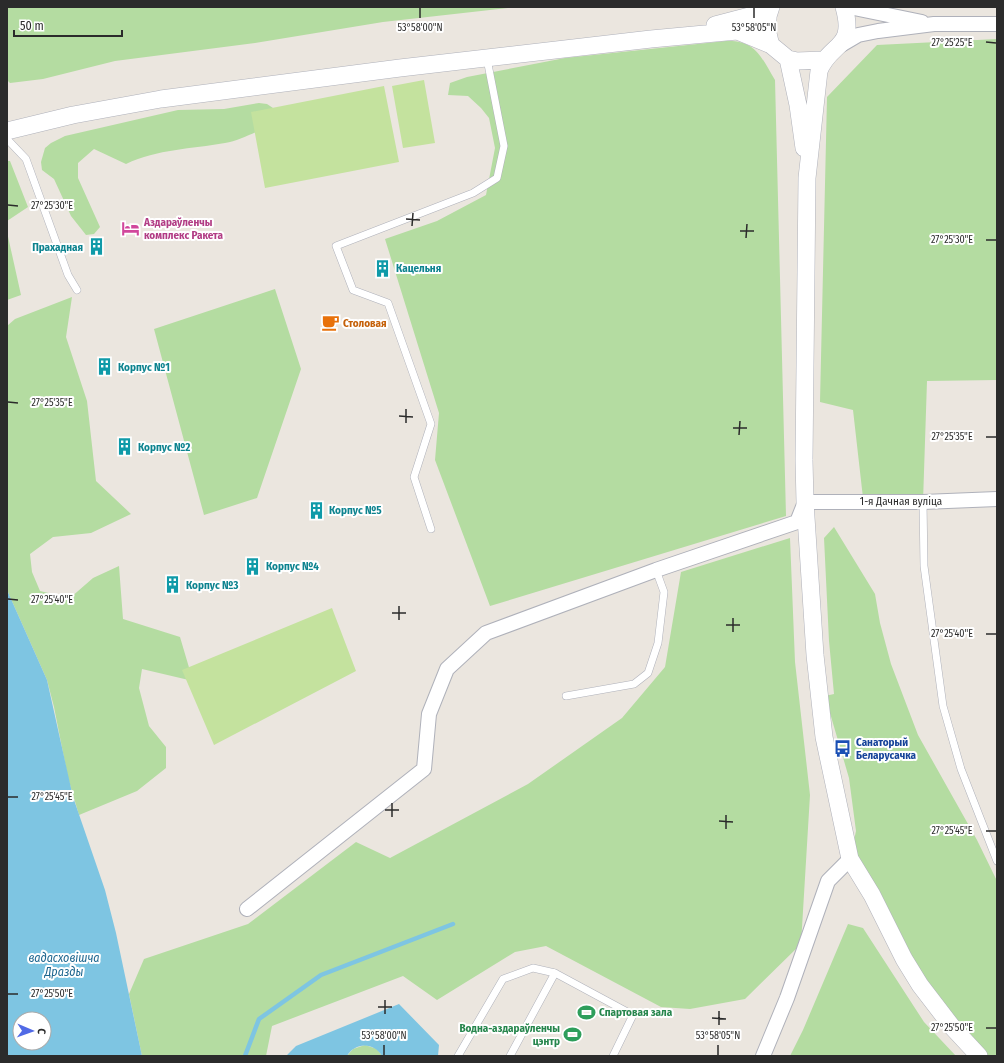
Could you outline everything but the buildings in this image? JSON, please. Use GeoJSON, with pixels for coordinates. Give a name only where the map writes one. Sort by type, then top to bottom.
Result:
{"type":"FeatureCollection","features":[{"type":"Feature","properties":{"kind":"street"},"geometry":{"type":"LineString","coordinates":[[651,39],[736,20],[760,13],[767,7]]}},
{"type":"Feature","properties":{"kind":"street"},"geometry":{"type":"LineString","coordinates":[[771,7],[768,14],[766,27],[771,45]]}},
{"type":"Feature","properties":{"kind":"street"},"geometry":{"type":"LineString","coordinates":[[841,45],[845,38],[847,26],[844,7]]}},
{"type":"Feature","properties":{"kind":"street"},"geometry":{"type":"LineString","coordinates":[[850,7],[878,14],[934,24]]}},
{"type":"Feature","properties":{"kind":"street"},"geometry":{"type":"LineString","coordinates":[[979,1056],[953,1028],[920,985],[904,959],[872,895],[850,859],[824,737],[815,656],[805,502],[808,178],[819,71],[823,60],[841,45],[858,35],[934,24],[997,24]]}},
{"type":"Feature","properties":{"kind":"street"},"geometry":{"type":"LineString","coordinates":[[7,131],[73,115],[162,99],[281,82],[651,39],[736,31],[771,45],[788,59],[797,61],[823,60]]}},
{"type":"Feature","properties":{"kind":"street"},"geometry":{"type":"LineString","coordinates":[[788,59],[798,105],[808,178]]}},
{"type":"Feature","properties":{"kind":"street","name":"1-я Дачная вуліца"},"geometry":{"type":"LineString","coordinates":[[805,502],[923,502],[997,499]]}},
{"type":"Feature","properties":{"kind":"street"},"geometry":{"type":"LineString","coordinates":[[248,909],[424,769],[429,714],[447,669],[486,632],[656,570],[797,522],[805,502]]}},
{"type":"Feature","properties":{"kind":"street"},"geometry":{"type":"LineString","coordinates":[[763,1056],[787,998],[828,881],[850,859]]}},
{"type":"Feature","properties":{"kind":"lane"},"geometry":{"type":"LineString","coordinates":[[431,529],[414,477],[431,424],[388,303],[353,290],[336,246],[473,192],[497,178],[504,146],[487,59]]}},
{"type":"Feature","properties":{"kind":"lane"},"geometry":{"type":"LineString","coordinates":[[7,139],[26,159],[68,275],[77,290]]}},
{"type":"Feature","properties":{"kind":"lane"},"geometry":{"type":"LineString","coordinates":[[923,502],[924,566],[943,706],[960,769],[997,861]]}},
{"type":"Feature","properties":{"kind":"lane"},"geometry":{"type":"LineString","coordinates":[[566,696],[634,684],[648,672],[658,643],[664,592],[656,570]]}},
{"type":"Feature","properties":{"kind":"lane"},"geometry":{"type":"LineString","coordinates":[[458,1056],[504,979],[533,968],[555,973],[633,1015],[613,1056]]}},
{"type":"Feature","properties":{"kind":"lane"},"geometry":{"type":"LineString","coordinates":[[510,1056],[555,973]]}},
{"type":"Feature","properties":{"kind":"green space"},"geometry":{"type":"Polygon","coordinates":[[[7,7],[516,7],[383,22],[255,43],[115,61],[43,79],[10,83],[7,80],[7,7]]]}},
{"type":"Feature","properties":{"kind":"green space"},"geometry":{"type":"Polygon","coordinates":[[[997,39],[997,380],[927,381],[923,502],[863,498],[853,410],[820,402],[827,97],[877,45],[997,39]]]}},
{"type":"Feature","properties":{"kind":"green space"},"geometry":{"type":"Polygon","coordinates":[[[736,41],[751,47],[761,57],[775,80],[786,516],[490,606],[435,460],[439,413],[385,239],[437,221],[486,195],[495,148],[489,118],[468,96],[448,95],[450,83],[467,77],[565,58],[736,41]]]}},
{"type":"Feature","properties":{"kind":"green space"},"geometry":{"type":"Polygon","coordinates":[[[424,80],[435,143],[403,148],[392,86],[424,80]]]}},
{"type":"Feature","properties":{"kind":"green space"},"geometry":{"type":"Polygon","coordinates":[[[384,86],[399,162],[265,188],[251,112],[384,86]]]}},
{"type":"Feature","properties":{"kind":"green space"},"geometry":{"type":"Polygon","coordinates":[[[259,103],[267,104],[273,108],[263,129],[230,142],[162,152],[126,164],[94,149],[78,163],[78,178],[100,227],[94,234],[86,235],[71,216],[54,179],[42,170],[41,162],[45,148],[51,143],[65,136],[178,110],[224,109],[259,103]]]}},
{"type":"Feature","properties":{"kind":"green space"},"geometry":{"type":"Polygon","coordinates":[[[7,161],[10,161],[28,207],[7,221],[7,161]]]}},
{"type":"Feature","properties":{"kind":"green space"},"geometry":{"type":"Polygon","coordinates":[[[7,232],[21,295],[7,300],[7,232]]]}},
{"type":"Feature","properties":{"kind":"green space"},"geometry":{"type":"Polygon","coordinates":[[[275,289],[301,369],[257,498],[204,515],[154,329],[275,289]]]}},
{"type":"Feature","properties":{"kind":"green space"},"geometry":{"type":"Polygon","coordinates":[[[72,297],[66,337],[87,401],[96,481],[131,514],[91,533],[53,537],[30,554],[32,572],[40,591],[70,598],[93,578],[119,566],[123,619],[180,637],[193,681],[142,669],[139,688],[149,726],[166,747],[166,768],[137,791],[79,815],[68,778],[47,680],[7,590],[7,326],[15,319],[72,297]]]}},
{"type":"Feature","properties":{"kind":"green space"},"geometry":{"type":"Polygon","coordinates":[[[834,527],[875,594],[880,623],[891,664],[918,735],[977,840],[997,881],[997,1056],[979,1056],[953,1028],[850,859],[856,831],[849,778],[825,696],[834,694],[829,641],[824,538],[834,527]]]}},
{"type":"Feature","properties":{"kind":"green space"},"geometry":{"type":"Polygon","coordinates":[[[790,538],[795,662],[810,795],[801,944],[745,999],[690,1009],[661,1007],[546,946],[515,952],[437,1000],[403,976],[272,1026],[266,1056],[142,1056],[129,994],[144,959],[248,924],[356,842],[390,858],[528,784],[622,718],[665,667],[681,572],[790,538]]]}},
{"type":"Feature","properties":{"kind":"green space"},"geometry":{"type":"Polygon","coordinates":[[[332,608],[356,671],[214,745],[182,670],[332,608]]]}},
{"type":"Feature","properties":{"kind":"green space"},"geometry":{"type":"Polygon","coordinates":[[[848,924],[863,928],[924,1022],[956,1056],[790,1056],[803,1030],[848,924]]]}},
{"type":"Feature","properties":{"kind":"green space"},"geometry":{"type":"Polygon","coordinates":[[[365,1045],[377,1049],[382,1056],[347,1056],[353,1049],[365,1045]]]}},
{"type":"Feature","properties":{"kind":"water","name":"вадасховішча Дразды"},"geometry":{"type":"Polygon","coordinates":[[[7,590],[47,680],[73,797],[105,890],[116,933],[142,1056],[7,1056],[7,590]]]}},
{"type":"Feature","properties":{"kind":"water"},"geometry":{"type":"Polygon","coordinates":[[[399,1004],[439,1045],[438,1056],[382,1056],[379,1051],[370,1046],[359,1046],[350,1051],[347,1056],[286,1056],[296,1046],[399,1004]]]}},
{"type":"Feature","properties":{"kind":"waterway"},"geometry":{"type":"LineString","coordinates":[[245,1056],[259,1019],[321,975],[453,924]]}},
{"type":"Feature","properties":{"kind":"place","name":"Аздараўленчы комплекс Ракета"},"geometry":{"type":"Point","coordinates":[131,228]}},
{"type":"Feature","properties":{"kind":"place","name":"Прахадная"},"geometry":{"type":"Point","coordinates":[96,247]}},
{"type":"Feature","properties":{"kind":"place","name":"Кацельня"},"geometry":{"type":"Point","coordinates":[383,268]}},
{"type":"Feature","properties":{"kind":"place","name":"Столовая"},"geometry":{"type":"Point","coordinates":[330,323]}},
{"type":"Feature","properties":{"kind":"place","name":"Корпус №1"},"geometry":{"type":"Point","coordinates":[105,367]}},
{"type":"Feature","properties":{"kind":"place","name":"Корпус №2"},"geometry":{"type":"Point","coordinates":[125,447]}},
{"type":"Feature","properties":{"kind":"place","name":"Корпус №5"},"geometry":{"type":"Point","coordinates":[316,510]}},
{"type":"Feature","properties":{"kind":"place","name":"Корпус №4"},"geometry":{"type":"Point","coordinates":[253,566]}},
{"type":"Feature","properties":{"kind":"place","name":"Корпус №3"},"geometry":{"type":"Point","coordinates":[173,585]}},
{"type":"Feature","properties":{"kind":"place","name":"Санаторый Беларусачка"},"geometry":{"type":"Point","coordinates":[843,748]}},
{"type":"Feature","properties":{"kind":"place","name":"Спартовая зала"},"geometry":{"type":"Point","coordinates":[586,1012]}},
{"type":"Feature","properties":{"kind":"place","name":"Водна-аздараўленчы цэнтр"},"geometry":{"type":"Point","coordinates":[573,1034]}}]}
